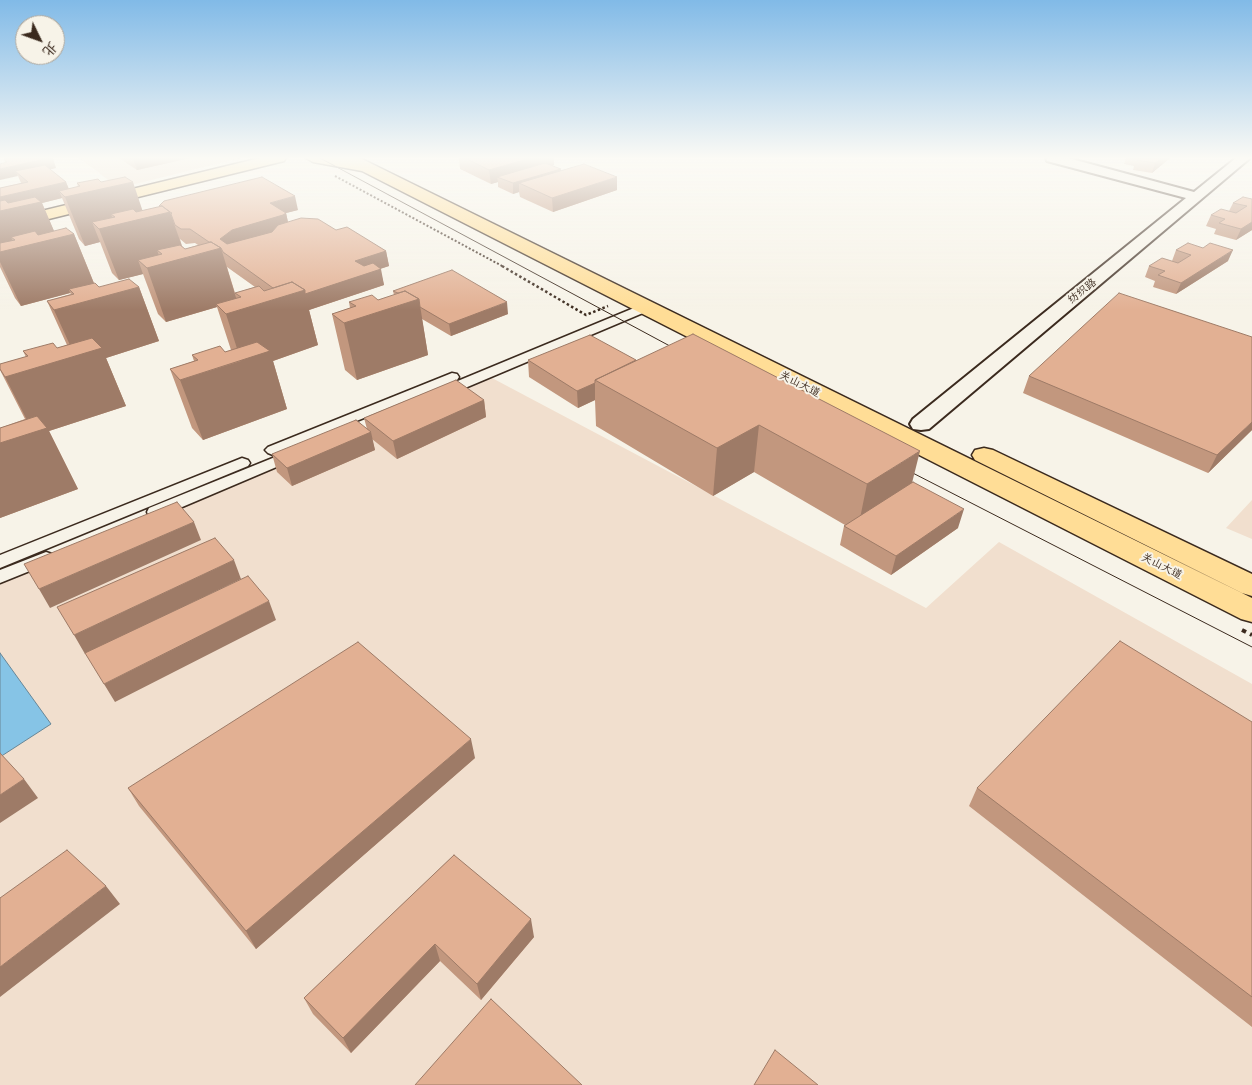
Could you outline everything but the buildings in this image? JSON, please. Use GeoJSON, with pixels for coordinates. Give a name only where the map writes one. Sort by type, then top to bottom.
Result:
{"type":"FeatureCollection","features":[{"type":"Feature","properties":{"kind":"main road"},"geometry":{"type":"LineString","coordinates":[[0,224],[61,209]]}},
{"type":"Feature","properties":{"kind":"main road"},"geometry":{"type":"LineString","coordinates":[[0,224],[65,209]]}},
{"type":"Feature","properties":{"kind":"main road","name":"关山大道"},"geometry":{"type":"LineString","coordinates":[[458,209],[635,305],[1252,611]]}},
{"type":"Feature","properties":{"kind":"main road","name":"关山大道"},"geometry":{"type":"LineString","coordinates":[[469,209],[921,424],[1252,586]]}},
{"type":"Feature","properties":{"kind":"main road","name":"纺织路"},"geometry":{"type":"LineString","coordinates":[[921,424],[1182,209]]}},
{"type":"Feature","properties":{"kind":"street"},"geometry":{"type":"LineString","coordinates":[[0,562],[635,305]]}},
{"type":"Feature","properties":{"kind":"street"},"geometry":{"type":"LineString","coordinates":[[0,577],[635,305]]}},
{"type":"Feature","properties":{"kind":"path"},"geometry":{"type":"LineString","coordinates":[[396,209],[488,258],[586,315],[614,304],[635,305]]}},
{"type":"Feature","properties":{"kind":"path"},"geometry":{"type":"LineString","coordinates":[[1235,626],[1252,635]]}},
{"type":"Feature","properties":{"kind":"shaded area"},"geometry":{"type":"Polygon","coordinates":[[[492,378],[926,608],[999,542],[1252,684],[1252,1085],[0,1085],[0,583],[492,378]]]}},
{"type":"Feature","properties":{"kind":"shaded area"},"geometry":{"type":"Polygon","coordinates":[[[1252,500],[1252,539],[1226,528],[1252,500]]]}},
{"type":"Feature","properties":{"kind":"water"},"geometry":{"type":"Polygon","coordinates":[[[0,653],[51,724],[0,757],[0,653]]]}},
{"type":"Feature","properties":{"kind":"tram line"},"geometry":{"type":"LineString","coordinates":[[414,209],[681,352]]}},
{"type":"Feature","properties":{"kind":"tram line"},"geometry":{"type":"LineString","coordinates":[[903,468],[1252,647]]}}]}
